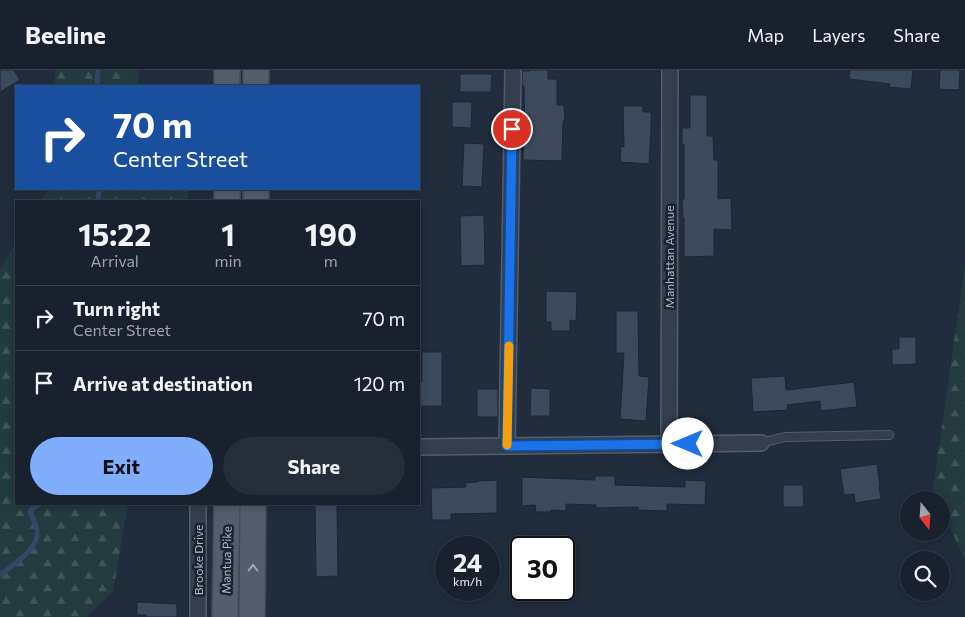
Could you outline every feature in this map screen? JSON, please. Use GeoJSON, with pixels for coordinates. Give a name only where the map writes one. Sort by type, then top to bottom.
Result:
{"type":"FeatureCollection","features":[{"type":"Feature","properties":{"kind":"main road"},"geometry":{"type":"LineString","coordinates":[[227,70],[227,85]]}},
{"type":"Feature","properties":{"kind":"main road"},"geometry":{"type":"LineString","coordinates":[[256,70],[256,85]]}},
{"type":"Feature","properties":{"kind":"main road","name":"Mantua Pike"},"geometry":{"type":"LineString","coordinates":[[225,617],[226,505]]}},
{"type":"Feature","properties":{"kind":"main road"},"geometry":{"type":"LineString","coordinates":[[252,617],[253,505]]}},
{"type":"Feature","properties":{"kind":"street"},"geometry":{"type":"LineString","coordinates":[[507,446],[513,70]]}},
{"type":"Feature","properties":{"kind":"street","name":"Manhattan Avenue"},"geometry":{"type":"LineString","coordinates":[[669,444],[670,70]]}},
{"type":"Feature","properties":{"kind":"street"},"geometry":{"type":"LineString","coordinates":[[420,447],[761,444]]}},
{"type":"Feature","properties":{"kind":"street","name":"Brooke Drive"},"geometry":{"type":"LineString","coordinates":[[198,505],[198,617]]}},
{"type":"Feature","properties":{"kind":"lane"},"geometry":{"type":"LineString","coordinates":[[761,444],[786,437],[889,435]]}},
{"type":"Feature","properties":{"kind":"green space"},"geometry":{"type":"Polygon","coordinates":[[[55,70],[138,70],[139,85],[55,85],[55,70]]]}},
{"type":"Feature","properties":{"kind":"green space"},"geometry":{"type":"Polygon","coordinates":[[[47,190],[188,190],[188,200],[42,200],[47,190]]]}},
{"type":"Feature","properties":{"kind":"green space"},"geometry":{"type":"Polygon","coordinates":[[[15,245],[15,505],[128,505],[113,592],[87,617],[0,617],[0,270],[15,245]]]}},
{"type":"Feature","properties":{"kind":"green space"},"geometry":{"type":"Polygon","coordinates":[[[965,264],[965,560],[950,528],[950,491],[934,491],[965,264]]]}},
{"type":"Feature","properties":{"kind":"building"},"geometry":{"type":"Polygon","coordinates":[[[0,70],[14,70],[20,80],[0,92],[0,70]]]}},
{"type":"Feature","properties":{"kind":"building"},"geometry":{"type":"Polygon","coordinates":[[[548,70],[548,79],[557,79],[557,105],[564,105],[565,121],[563,121],[562,161],[523,160],[525,140],[522,71],[548,70]]]}},
{"type":"Feature","properties":{"kind":"building"},"geometry":{"type":"Polygon","coordinates":[[[850,70],[913,70],[911,89],[889,87],[890,84],[849,79],[850,70]]]}},
{"type":"Feature","properties":{"kind":"building"},"geometry":{"type":"Polygon","coordinates":[[[940,70],[960,70],[959,90],[939,89],[940,70]]]}},
{"type":"Feature","properties":{"kind":"building"},"geometry":{"type":"Polygon","coordinates":[[[460,74],[492,74],[491,92],[460,92],[460,74]]]}},
{"type":"Feature","properties":{"kind":"building"},"geometry":{"type":"Polygon","coordinates":[[[690,95],[707,95],[707,136],[713,136],[714,160],[718,160],[718,199],[731,198],[732,230],[714,229],[714,256],[684,257],[682,199],[684,199],[684,144],[682,145],[682,128],[690,128],[690,95]]]}},
{"type":"Feature","properties":{"kind":"building"},"geometry":{"type":"Polygon","coordinates":[[[452,102],[472,102],[471,128],[452,127],[452,102]]]}},
{"type":"Feature","properties":{"kind":"building"},"geometry":{"type":"Polygon","coordinates":[[[623,106],[643,106],[643,112],[651,112],[649,164],[620,162],[621,146],[624,147],[623,106]]]}},
{"type":"Feature","properties":{"kind":"building"},"geometry":{"type":"Polygon","coordinates":[[[464,143],[484,144],[482,187],[462,186],[464,143]]]}},
{"type":"Feature","properties":{"kind":"building"},"geometry":{"type":"Polygon","coordinates":[[[484,215],[485,265],[461,266],[460,216],[484,215]]]}},
{"type":"Feature","properties":{"kind":"building"},"geometry":{"type":"Polygon","coordinates":[[[546,291],[577,292],[576,321],[570,320],[570,331],[551,331],[551,322],[546,322],[546,291]]]}},
{"type":"Feature","properties":{"kind":"building"},"geometry":{"type":"Polygon","coordinates":[[[616,311],[638,311],[639,376],[649,377],[646,421],[620,419],[624,353],[616,353],[616,311]]]}},
{"type":"Feature","properties":{"kind":"building"},"geometry":{"type":"Polygon","coordinates":[[[899,337],[916,337],[916,364],[892,365],[892,349],[899,349],[899,337]]]}},
{"type":"Feature","properties":{"kind":"building"},"geometry":{"type":"Polygon","coordinates":[[[422,352],[442,352],[442,406],[420,406],[420,382],[422,382],[422,352]]]}},
{"type":"Feature","properties":{"kind":"building"},"geometry":{"type":"Polygon","coordinates":[[[785,376],[786,390],[854,382],[857,407],[821,411],[820,401],[787,405],[788,410],[753,412],[751,378],[785,376]]]}},
{"type":"Feature","properties":{"kind":"building"},"geometry":{"type":"Polygon","coordinates":[[[531,388],[550,389],[550,416],[530,416],[531,388]]]}},
{"type":"Feature","properties":{"kind":"building"},"geometry":{"type":"Polygon","coordinates":[[[477,389],[498,389],[498,417],[477,417],[477,389]]]}},
{"type":"Feature","properties":{"kind":"building"},"geometry":{"type":"Polygon","coordinates":[[[877,464],[881,499],[855,503],[854,494],[844,495],[840,469],[877,464]]]}},
{"type":"Feature","properties":{"kind":"building"},"geometry":{"type":"Polygon","coordinates":[[[595,476],[615,476],[615,485],[685,487],[685,480],[706,481],[705,505],[667,504],[667,511],[638,510],[638,507],[596,508],[596,505],[566,504],[566,511],[551,510],[551,512],[536,512],[535,505],[522,506],[522,477],[595,480],[595,476]]]}},
{"type":"Feature","properties":{"kind":"building"},"geometry":{"type":"Polygon","coordinates":[[[497,480],[497,513],[451,514],[451,520],[432,520],[431,488],[466,487],[465,483],[497,480]]]}},
{"type":"Feature","properties":{"kind":"building"},"geometry":{"type":"Polygon","coordinates":[[[783,485],[803,485],[804,507],[783,507],[783,485]]]}},
{"type":"Feature","properties":{"kind":"building"},"geometry":{"type":"Polygon","coordinates":[[[315,505],[337,505],[338,576],[316,577],[315,505]]]}},
{"type":"Feature","properties":{"kind":"building"},"geometry":{"type":"Polygon","coordinates":[[[137,602],[177,604],[177,617],[146,617],[146,615],[137,615],[137,602]]]}},
{"type":"Feature","properties":{"kind":"waterway"},"geometry":{"type":"LineString","coordinates":[[97,85],[98,70]]}},
{"type":"Feature","properties":{"kind":"waterway"},"geometry":{"type":"LineString","coordinates":[[98,200],[99,190]]}},
{"type":"Feature","properties":{"kind":"waterway"},"geometry":{"type":"LineString","coordinates":[[0,575],[24,556],[35,543],[37,530],[30,511],[38,505]]}},
{"type":"Feature","properties":{"kind":"slow traffic"},"geometry":{"type":"LineString","coordinates":[[507,445],[509,346]]}},
{"type":"Feature","properties":{"kind":"route"},"geometry":{"type":"LineString","coordinates":[[512,129],[507,446],[688,444]]}}]}
